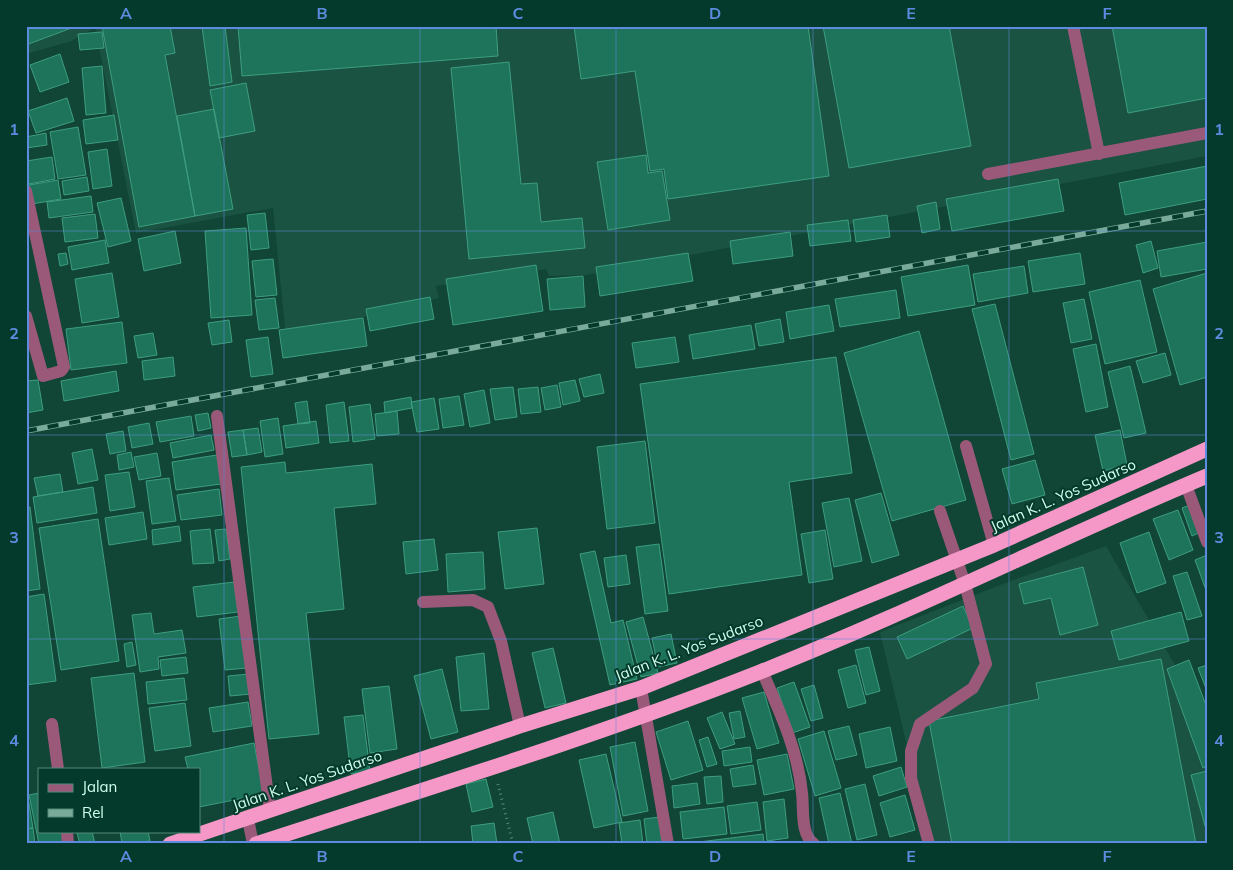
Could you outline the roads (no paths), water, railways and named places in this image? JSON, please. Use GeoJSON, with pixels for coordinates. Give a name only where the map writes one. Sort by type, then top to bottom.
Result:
{"type":"FeatureCollection","features":[{"type":"Feature","properties":{"kind":"highway","name":"Jalan K. L. Yos Sudarso"},"geometry":{"type":"LineString","coordinates":[[170,844],[520,726],[641,688],[994,545],[1207,450]]}},
{"type":"Feature","properties":{"kind":"highway"},"geometry":{"type":"LineString","coordinates":[[255,844],[648,715],[762,671],[965,584],[1207,476]]}},
{"type":"Feature","properties":{"kind":"street"},"geometry":{"type":"LineString","coordinates":[[1073,26],[1099,154]]}},
{"type":"Feature","properties":{"kind":"street"},"geometry":{"type":"LineString","coordinates":[[988,174],[1207,133]]}},
{"type":"Feature","properties":{"kind":"street"},"geometry":{"type":"LineString","coordinates":[[26,191],[64,367],[61,371],[43,376],[26,316]]}},
{"type":"Feature","properties":{"kind":"street"},"geometry":{"type":"LineString","coordinates":[[217,416],[270,810]]}},
{"type":"Feature","properties":{"kind":"street"},"geometry":{"type":"LineString","coordinates":[[966,446],[994,545]]}},
{"type":"Feature","properties":{"kind":"street"},"geometry":{"type":"LineString","coordinates":[[1186,485],[1207,542]]}},
{"type":"Feature","properties":{"kind":"street"},"geometry":{"type":"LineString","coordinates":[[929,844],[911,778],[911,751],[920,724],[973,688],[986,664],[965,584],[940,511]]}},
{"type":"Feature","properties":{"kind":"street"},"geometry":{"type":"LineString","coordinates":[[422,602],[473,600],[488,607],[501,641],[520,726]]}},
{"type":"Feature","properties":{"kind":"street"},"geometry":{"type":"LineString","coordinates":[[762,671],[784,723],[802,791],[805,828],[808,840],[814,844]]}},
{"type":"Feature","properties":{"kind":"street"},"geometry":{"type":"LineString","coordinates":[[641,688],[648,715],[656,778],[668,844]]}},
{"type":"Feature","properties":{"kind":"street"},"geometry":{"type":"LineString","coordinates":[[52,724],[58,768]]}},
{"type":"Feature","properties":{"kind":"street"},"geometry":{"type":"LineString","coordinates":[[248,819],[255,844]]}},
{"type":"Feature","properties":{"kind":"railway"},"geometry":{"type":"LineString","coordinates":[[26,431],[1207,211]]}}]}
